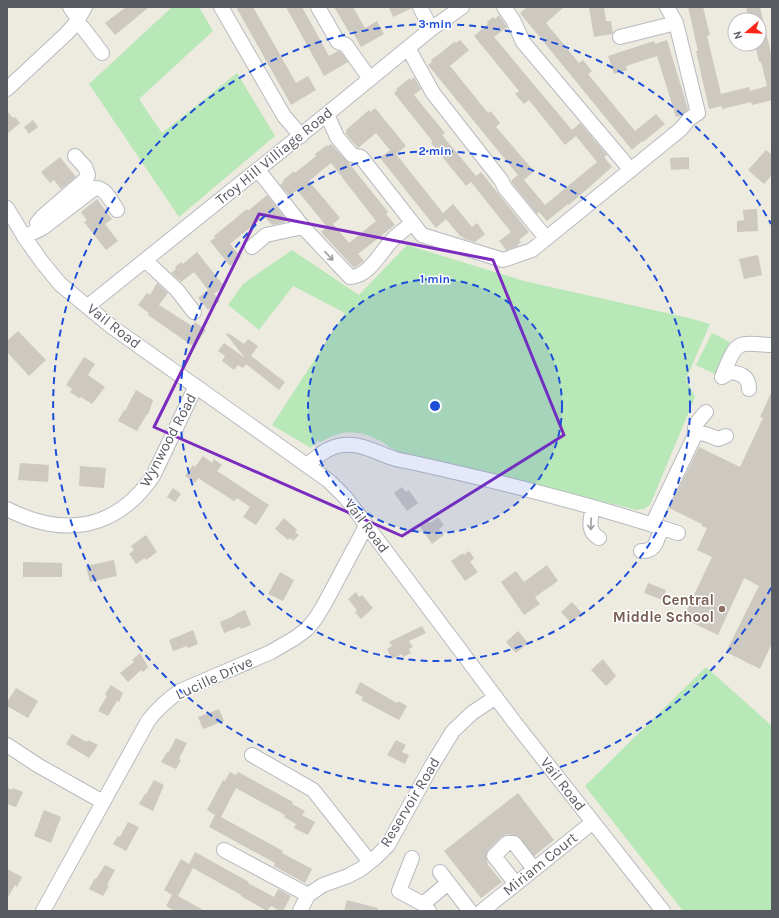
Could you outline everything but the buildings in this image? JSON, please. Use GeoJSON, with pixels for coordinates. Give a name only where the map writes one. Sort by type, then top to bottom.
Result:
{"type":"FeatureCollection","features":[{"type":"Feature","properties":{"kind":"street"},"geometry":{"type":"LineString","coordinates":[[70,7],[77,21],[102,53]]}},
{"type":"Feature","properties":{"kind":"street"},"geometry":{"type":"LineString","coordinates":[[7,89],[66,34],[77,21],[85,7]]}},
{"type":"Feature","properties":{"kind":"street"},"geometry":{"type":"LineString","coordinates":[[221,7],[284,116],[300,136]]}},
{"type":"Feature","properties":{"kind":"street"},"geometry":{"type":"LineString","coordinates":[[318,7],[338,42],[346,45],[370,78]]}},
{"type":"Feature","properties":{"kind":"street"},"geometry":{"type":"LineString","coordinates":[[420,7],[431,29]]}},
{"type":"Feature","properties":{"kind":"street","name":"Troy Hill Villiage Road"},"geometry":{"type":"LineString","coordinates":[[88,306],[431,29],[462,7]]}},
{"type":"Feature","properties":{"kind":"street"},"geometry":{"type":"LineString","coordinates":[[504,7],[513,20],[523,42],[630,170]]}},
{"type":"Feature","properties":{"kind":"street"},"geometry":{"type":"LineString","coordinates":[[327,114],[337,137],[352,156],[361,157],[422,235],[503,260],[532,250],[698,113],[676,23],[667,7]]}},
{"type":"Feature","properties":{"kind":"street"},"geometry":{"type":"LineString","coordinates":[[620,37],[676,23]]}},
{"type":"Feature","properties":{"kind":"street"},"geometry":{"type":"LineString","coordinates":[[408,48],[433,93],[501,180],[505,188],[546,238]]}},
{"type":"Feature","properties":{"kind":"street"},"geometry":{"type":"LineString","coordinates":[[29,234],[43,216],[87,178],[88,175],[85,167],[75,156]]}},
{"type":"Feature","properties":{"kind":"street"},"geometry":{"type":"LineString","coordinates":[[258,170],[303,227],[350,277],[356,277],[368,268],[393,238],[413,223]]}},
{"type":"Feature","properties":{"kind":"street"},"geometry":{"type":"LineString","coordinates":[[29,234],[44,227],[98,187],[104,190],[117,210]]}},
{"type":"Feature","properties":{"kind":"street","name":"Vail Road"},"geometry":{"type":"LineString","coordinates":[[7,208],[29,234],[42,262],[60,284],[112,326],[329,481],[346,498],[496,697],[663,911]]}},
{"type":"Feature","properties":{"kind":"street"},"geometry":{"type":"LineString","coordinates":[[252,247],[266,235],[303,227]]}},
{"type":"Feature","properties":{"kind":"street"},"geometry":{"type":"LineString","coordinates":[[145,260],[177,290],[194,312]]}},
{"type":"Feature","properties":{"kind":"street"},"geometry":{"type":"LineString","coordinates":[[749,388],[749,383],[743,375],[730,372],[722,377],[730,358],[737,347],[742,344],[772,345]]}},
{"type":"Feature","properties":{"kind":"street","name":"Wynwood Road"},"geometry":{"type":"LineString","coordinates":[[7,509],[34,520],[55,525],[84,525],[112,516],[135,499],[153,476],[196,386]]}},
{"type":"Feature","properties":{"kind":"street"},"geometry":{"type":"LineString","coordinates":[[641,551],[648,552],[655,546],[657,526],[695,435],[694,429],[697,422],[706,412]]}},
{"type":"Feature","properties":{"kind":"street"},"geometry":{"type":"LineString","coordinates":[[695,435],[700,433],[718,440],[726,436]]}},
{"type":"Feature","properties":{"kind":"street"},"geometry":{"type":"LineString","coordinates":[[307,465],[325,450],[338,446],[352,445],[373,450],[394,459],[495,480],[593,507],[678,533]]}},
{"type":"Feature","properties":{"kind":"street"},"geometry":{"type":"LineString","coordinates":[[593,507],[590,525],[594,535],[599,538]]}},
{"type":"Feature","properties":{"kind":"street","name":"Lucille Drive"},"geometry":{"type":"LineString","coordinates":[[43,911],[148,720],[157,709],[180,691],[271,652],[307,629],[325,603],[366,526]]}},
{"type":"Feature","properties":{"kind":"street","name":"Reservoir Road"},"geometry":{"type":"LineString","coordinates":[[308,895],[323,885],[348,876],[370,862],[388,845],[431,767],[453,732],[472,713],[496,697]]}},
{"type":"Feature","properties":{"kind":"street"},"geometry":{"type":"LineString","coordinates":[[7,745],[39,766],[103,802]]}},
{"type":"Feature","properties":{"kind":"street"},"geometry":{"type":"LineString","coordinates":[[252,755],[313,790],[370,862]]}},
{"type":"Feature","properties":{"kind":"street","name":"Miriam Court"},"geometry":{"type":"LineString","coordinates":[[486,910],[534,868],[593,822]]}},
{"type":"Feature","properties":{"kind":"street"},"geometry":{"type":"LineString","coordinates":[[516,884],[494,856],[508,843],[514,843],[534,868]]}},
{"type":"Feature","properties":{"kind":"street"},"geometry":{"type":"LineString","coordinates":[[224,850],[308,895],[300,911]]}},
{"type":"Feature","properties":{"kind":"street"},"geometry":{"type":"LineString","coordinates":[[412,858],[399,891],[426,907],[444,877],[470,911]]}},
{"type":"Feature","properties":{"kind":"highlighted area"},"geometry":{"type":"Polygon","coordinates":[[[259,214],[493,260],[564,435],[402,536],[154,427],[259,214]]]}},
{"type":"Feature","properties":{"kind":"green space"},"geometry":{"type":"Polygon","coordinates":[[[172,7],[199,7],[213,31],[139,99],[162,133],[237,73],[275,136],[179,217],[89,84],[172,7]]]}},
{"type":"Feature","properties":{"kind":"green space"},"geometry":{"type":"Polygon","coordinates":[[[407,245],[524,281],[710,324],[686,379],[695,397],[650,505],[644,509],[637,510],[401,452],[373,438],[353,432],[334,435],[320,442],[318,440],[311,448],[272,425],[345,313],[293,286],[259,330],[228,305],[243,284],[292,250],[359,295],[407,245]]]}},
{"type":"Feature","properties":{"kind":"green space"},"geometry":{"type":"Polygon","coordinates":[[[712,333],[730,342],[715,374],[696,365],[712,333]]]}},
{"type":"Feature","properties":{"kind":"green space"},"geometry":{"type":"Polygon","coordinates":[[[706,667],[772,726],[772,911],[683,911],[585,786],[706,667]]]}},
{"type":"Feature","properties":{"kind":"place","name":"Central Middle School"},"geometry":{"type":"Point","coordinates":[722,609]}}]}
